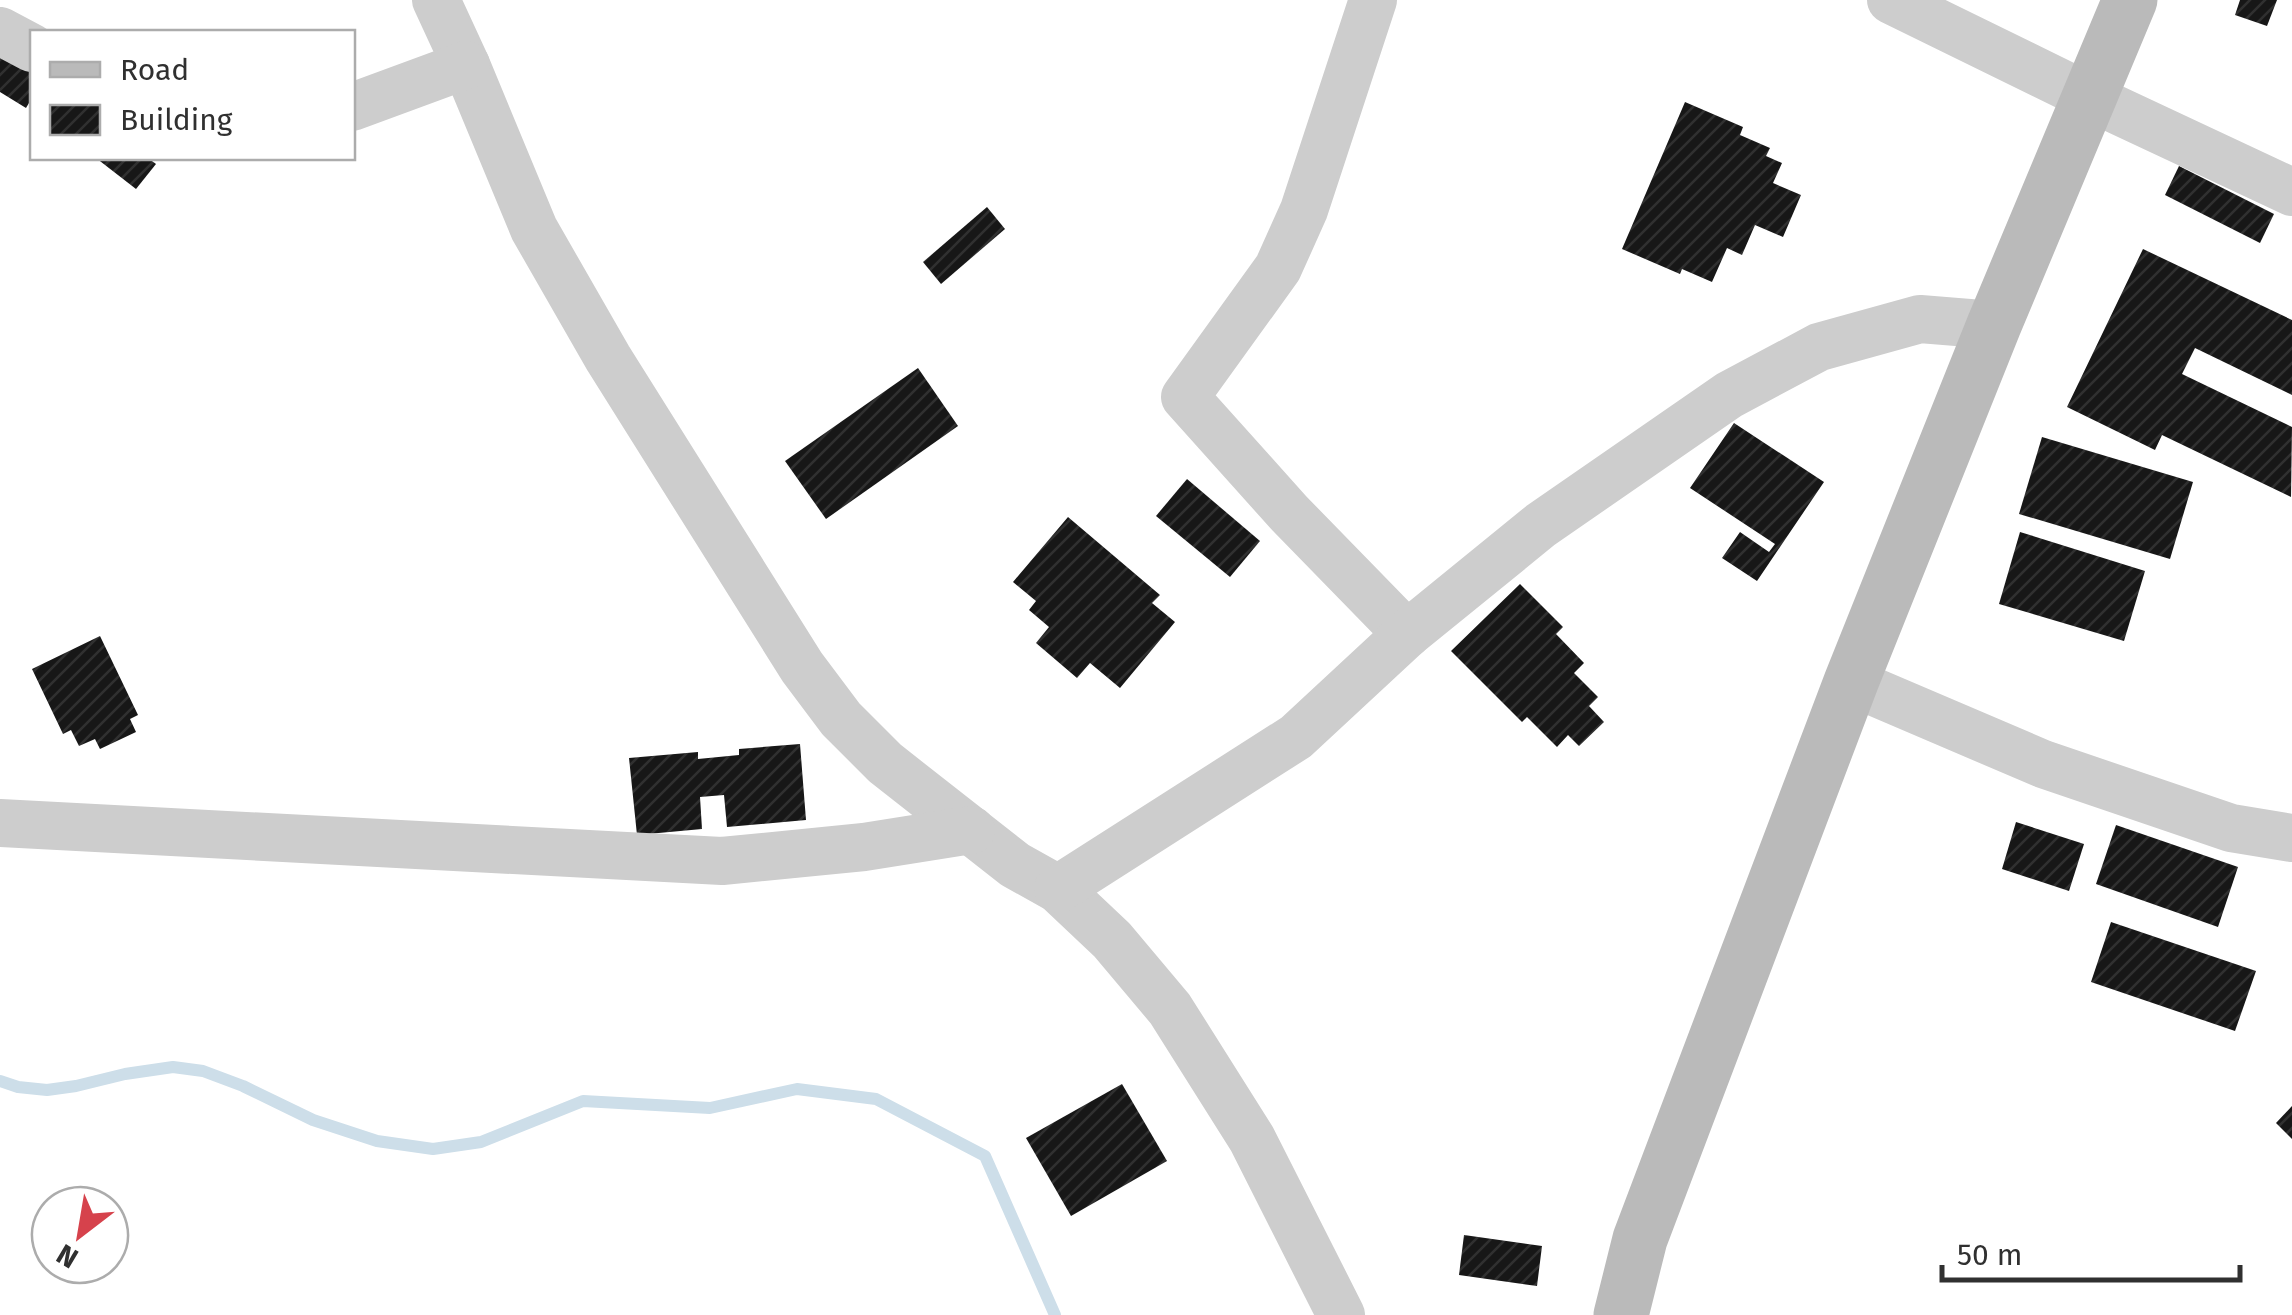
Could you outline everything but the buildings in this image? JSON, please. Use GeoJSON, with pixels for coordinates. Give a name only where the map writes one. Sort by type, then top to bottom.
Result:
{"type":"FeatureCollection","features":[{"type":"Feature","properties":{"kind":"street"},"geometry":{"type":"LineString","coordinates":[[436,0],[534,230],[608,358],[802,668],[842,719],[886,763],[1015,865],[1058,890],[1112,940],[1170,1009],[1252,1139],[1341,1315]]}},
{"type":"Feature","properties":{"kind":"street"},"geometry":{"type":"LineString","coordinates":[[1373,0],[1304,210],[1278,268],[1185,397],[1406,634]]}},
{"type":"Feature","properties":{"kind":"street"},"geometry":{"type":"LineString","coordinates":[[1890,0],[2292,192]]}},
{"type":"Feature","properties":{"kind":"street"},"geometry":{"type":"LineString","coordinates":[[1621,1315],[1640,1239],[1851,682],[1994,324],[2130,0]]}},
{"type":"Feature","properties":{"kind":"street"},"geometry":{"type":"LineString","coordinates":[[0,31],[30,47]]}},
{"type":"Feature","properties":{"kind":"street"},"geometry":{"type":"LineString","coordinates":[[355,105],[466,65]]}},
{"type":"Feature","properties":{"kind":"street"},"geometry":{"type":"LineString","coordinates":[[1058,890],[1296,737],[1406,634],[1541,525],[1729,395],[1819,347],[1920,319],[1994,324]]}},
{"type":"Feature","properties":{"kind":"street"},"geometry":{"type":"LineString","coordinates":[[1851,682],[2043,764],[2232,828],[2292,838]]}},
{"type":"Feature","properties":{"kind":"street"},"geometry":{"type":"LineString","coordinates":[[0,823],[722,861],[864,847],[970,830]]}},
{"type":"Feature","properties":{"kind":"waterway"},"geometry":{"type":"LineString","coordinates":[[0,1081],[47,1090],[173,1067],[203,1071],[313,1120],[377,1141],[433,1149],[481,1142],[583,1101],[710,1108],[797,1089],[876,1099],[985,1156],[1055,1315]]}}]}
